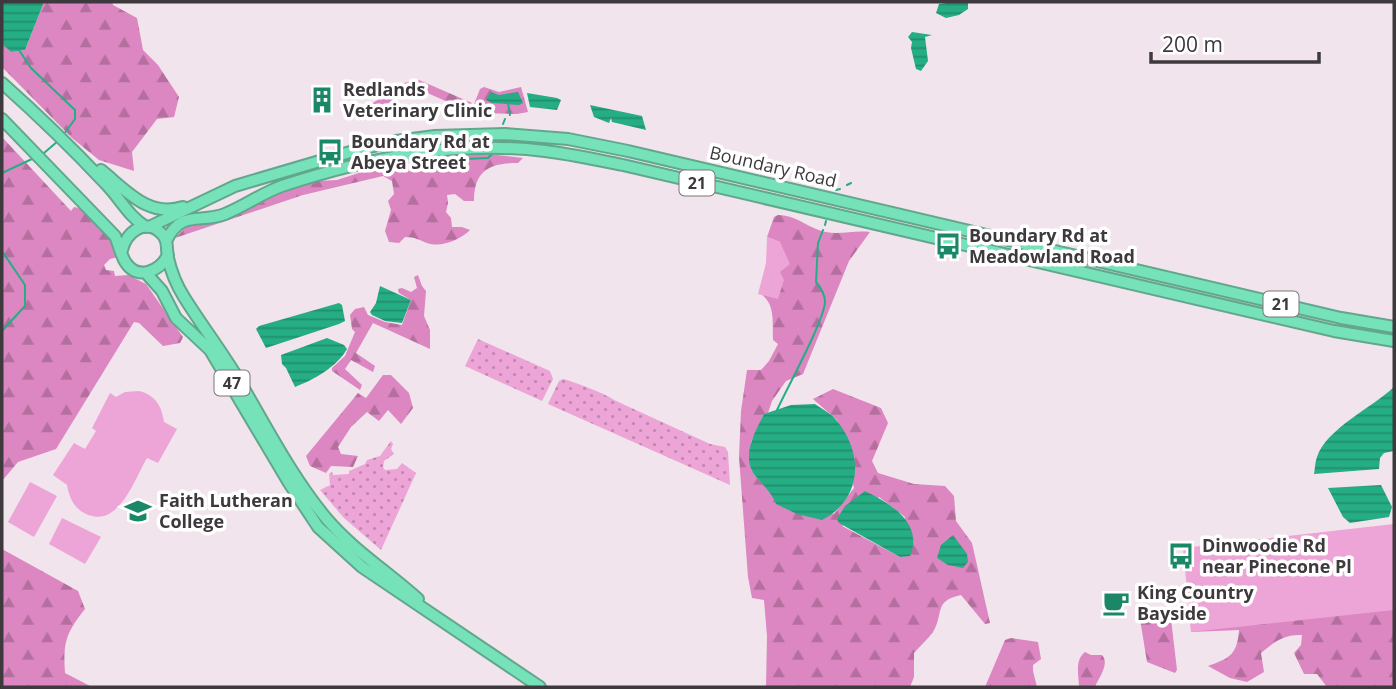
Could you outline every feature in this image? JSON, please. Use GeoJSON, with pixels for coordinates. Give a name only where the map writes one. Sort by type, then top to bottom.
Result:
{"type":"FeatureCollection","features":[{"type":"Feature","properties":{"kind":"highway","name":"21"},"geometry":{"type":"LineString","coordinates":[[2,83],[88,163],[133,198],[155,208],[179,209],[203,201]]}},
{"type":"Feature","properties":{"kind":"highway"},"geometry":{"type":"LineString","coordinates":[[2,119],[116,236],[125,261],[138,272],[156,270],[164,264],[167,255],[166,241],[161,233],[148,227]]}},
{"type":"Feature","properties":{"kind":"highway","name":"Boundary Road"},"geometry":{"type":"LineString","coordinates":[[148,227],[174,217],[227,189],[396,141],[472,134],[568,139],[1341,318],[1394,327]]}},
{"type":"Feature","properties":{"kind":"highway","name":"Boundary Road"},"geometry":{"type":"LineString","coordinates":[[166,241],[172,229],[192,218],[222,215],[281,187],[362,163],[450,149],[542,150],[623,165],[1334,331],[1394,341]]}},
{"type":"Feature","properties":{"kind":"highway","name":"21"},"geometry":{"type":"LineString","coordinates":[[108,180],[135,220],[148,227]]}},
{"type":"Feature","properties":{"kind":"highway","name":"21"},"geometry":{"type":"LineString","coordinates":[[122,250],[124,240],[130,232],[148,227]]}},
{"type":"Feature","properties":{"kind":"highway","name":"47"},"geometry":{"type":"LineString","coordinates":[[167,255],[183,296],[217,343],[312,499],[348,541],[444,622]]}},
{"type":"Feature","properties":{"kind":"highway","name":"47"},"geometry":{"type":"LineString","coordinates":[[146,273],[162,290],[176,318],[210,350],[318,527],[362,567],[540,687]]}},
{"type":"Feature","properties":{"kind":"shaded area"},"geometry":{"type":"Polygon","coordinates":[[[2,2],[44,2],[25,50],[11,52],[2,44],[2,2]]]}},
{"type":"Feature","properties":{"kind":"shaded area"},"geometry":{"type":"Polygon","coordinates":[[[968,2],[968,9],[959,15],[946,18],[936,13],[939,4],[968,2]]]}},
{"type":"Feature","properties":{"kind":"shaded area"},"geometry":{"type":"Polygon","coordinates":[[[912,32],[932,35],[925,37],[928,61],[921,71],[916,69],[912,42],[908,37],[912,32]]]}},
{"type":"Feature","properties":{"kind":"shaded area"},"geometry":{"type":"Polygon","coordinates":[[[491,92],[499,95],[518,92],[523,103],[492,103],[486,100],[491,92]]]}},
{"type":"Feature","properties":{"kind":"shaded area"},"geometry":{"type":"Polygon","coordinates":[[[527,93],[561,100],[557,110],[530,107],[527,93]]]}},
{"type":"Feature","properties":{"kind":"shaded area"},"geometry":{"type":"Polygon","coordinates":[[[590,105],[642,116],[646,130],[612,122],[611,118],[609,123],[594,117],[590,105]]]}},
{"type":"Feature","properties":{"kind":"shaded area"},"geometry":{"type":"Polygon","coordinates":[[[767,237],[780,242],[790,264],[780,272],[784,280],[778,299],[758,294],[766,263],[767,237]]]}},
{"type":"Feature","properties":{"kind":"shaded area"},"geometry":{"type":"Polygon","coordinates":[[[380,286],[411,300],[402,323],[385,321],[370,312],[376,303],[380,286]]]}},
{"type":"Feature","properties":{"kind":"shaded area"},"geometry":{"type":"Polygon","coordinates":[[[339,303],[342,305],[345,321],[266,348],[256,329],[259,326],[339,303]]]}},
{"type":"Feature","properties":{"kind":"shaded area"},"geometry":{"type":"Polygon","coordinates":[[[327,338],[344,345],[347,349],[343,356],[317,377],[295,387],[282,364],[281,355],[327,338]]]}},
{"type":"Feature","properties":{"kind":"shaded area"},"geometry":{"type":"Polygon","coordinates":[[[478,339],[550,371],[553,379],[542,401],[465,366],[478,339]]]}},
{"type":"Feature","properties":{"kind":"shaded area"},"geometry":{"type":"Polygon","coordinates":[[[563,379],[598,392],[710,444],[725,447],[728,452],[730,485],[548,404],[559,381],[563,379]]]}},
{"type":"Feature","properties":{"kind":"shaded area"},"geometry":{"type":"Polygon","coordinates":[[[1394,387],[1394,451],[1384,453],[1380,458],[1379,469],[1314,474],[1317,457],[1330,437],[1394,387]]]}},
{"type":"Feature","properties":{"kind":"shaded area"},"geometry":{"type":"Polygon","coordinates":[[[139,391],[153,398],[162,411],[164,422],[177,429],[158,463],[147,458],[130,490],[115,509],[96,517],[84,513],[72,501],[67,485],[53,475],[74,443],[85,449],[96,431],[92,428],[110,393],[116,397],[125,392],[139,391]]]}},
{"type":"Feature","properties":{"kind":"shaded area"},"geometry":{"type":"Polygon","coordinates":[[[815,404],[830,414],[846,434],[855,462],[855,475],[845,501],[822,520],[797,514],[776,504],[756,477],[749,461],[751,445],[764,414],[791,405],[815,404]]]}},
{"type":"Feature","properties":{"kind":"shaded area"},"geometry":{"type":"Polygon","coordinates":[[[391,441],[394,454],[384,461],[385,470],[397,469],[402,463],[416,473],[381,550],[344,518],[320,490],[330,485],[329,474],[349,474],[349,471],[365,464],[367,460],[380,456],[391,441]]]}},
{"type":"Feature","properties":{"kind":"shaded area"},"geometry":{"type":"Polygon","coordinates":[[[30,482],[57,496],[34,537],[8,522],[30,482]]]}},
{"type":"Feature","properties":{"kind":"shaded area"},"geometry":{"type":"Polygon","coordinates":[[[1381,485],[1392,507],[1389,517],[1350,523],[1343,517],[1328,488],[1381,485]]]}},
{"type":"Feature","properties":{"kind":"shaded area"},"geometry":{"type":"Polygon","coordinates":[[[865,491],[894,508],[909,524],[913,544],[910,556],[900,557],[839,523],[837,519],[845,506],[865,491]]]}},
{"type":"Feature","properties":{"kind":"shaded area"},"geometry":{"type":"Polygon","coordinates":[[[62,518],[101,537],[85,564],[49,544],[62,518]]]}},
{"type":"Feature","properties":{"kind":"shaded area"},"geometry":{"type":"Polygon","coordinates":[[[1394,524],[1394,610],[1191,632],[1183,548],[1394,524]]]}},
{"type":"Feature","properties":{"kind":"shaded area"},"geometry":{"type":"Polygon","coordinates":[[[953,535],[967,554],[968,562],[963,568],[948,565],[937,558],[941,545],[953,535]]]}},
{"type":"Feature","properties":{"kind":"green space"},"geometry":{"type":"Polygon","coordinates":[[[44,2],[112,2],[137,18],[143,50],[158,65],[179,97],[174,117],[157,119],[132,152],[134,171],[99,160],[72,138],[2,67],[2,44],[11,52],[25,50],[44,2]]]}},
{"type":"Feature","properties":{"kind":"green space"},"geometry":{"type":"Polygon","coordinates":[[[419,80],[472,103],[468,111],[414,87],[410,89],[404,83],[419,80]]]}},
{"type":"Feature","properties":{"kind":"green space"},"geometry":{"type":"Polygon","coordinates":[[[484,87],[499,92],[521,87],[528,112],[471,112],[480,89],[484,87]]]}},
{"type":"Feature","properties":{"kind":"green space"},"geometry":{"type":"Polygon","coordinates":[[[389,93],[393,100],[360,121],[358,112],[389,93]]]}},
{"type":"Feature","properties":{"kind":"green space"},"geometry":{"type":"Polygon","coordinates":[[[2,137],[71,211],[74,207],[81,209],[95,219],[112,243],[118,257],[110,259],[104,265],[106,270],[114,271],[115,276],[128,275],[146,284],[183,337],[180,343],[163,346],[139,323],[134,322],[56,449],[18,462],[2,481],[2,137]]]}},
{"type":"Feature","properties":{"kind":"green space"},"geometry":{"type":"Polygon","coordinates":[[[488,154],[523,158],[518,163],[485,170],[477,182],[474,201],[464,201],[455,194],[447,195],[446,212],[451,218],[452,227],[470,230],[456,240],[444,244],[432,244],[405,237],[399,243],[389,242],[385,231],[391,210],[388,201],[394,194],[392,181],[383,176],[303,195],[175,238],[185,228],[196,223],[236,216],[269,197],[317,181],[337,180],[371,169],[422,158],[488,154]]]}},
{"type":"Feature","properties":{"kind":"green space"},"geometry":{"type":"Polygon","coordinates":[[[778,215],[792,218],[826,232],[870,232],[849,261],[803,374],[786,381],[772,401],[768,413],[764,414],[751,442],[751,469],[755,476],[771,492],[834,514],[854,488],[837,420],[813,399],[833,389],[881,408],[888,423],[872,461],[878,473],[914,484],[945,486],[954,496],[956,521],[972,543],[990,623],[985,624],[961,595],[946,601],[933,632],[914,653],[914,677],[910,687],[766,687],[767,636],[764,600],[752,598],[748,577],[739,457],[741,411],[747,370],[761,370],[778,344],[773,340],[769,303],[761,294],[780,272],[780,242],[767,237],[774,217],[778,215]],[[879,497],[842,526],[900,557],[905,517],[879,497]]]}},
{"type":"Feature","properties":{"kind":"green space"},"geometry":{"type":"Polygon","coordinates":[[[418,275],[426,291],[424,316],[430,330],[430,349],[373,323],[356,353],[375,366],[373,372],[351,360],[345,369],[362,385],[360,390],[332,371],[345,356],[355,332],[350,315],[355,309],[364,307],[368,315],[402,325],[411,300],[399,293],[398,289],[411,292],[417,288],[414,277],[418,275]]]}},
{"type":"Feature","properties":{"kind":"green space"},"geometry":{"type":"Polygon","coordinates":[[[383,375],[391,375],[409,393],[413,408],[401,424],[388,410],[379,421],[367,412],[351,427],[338,447],[341,454],[358,456],[353,467],[331,466],[326,473],[310,466],[306,456],[358,393],[366,398],[383,375]]]}},
{"type":"Feature","properties":{"kind":"green space"},"geometry":{"type":"Polygon","coordinates":[[[2,549],[78,591],[85,609],[67,638],[65,673],[92,687],[2,687],[2,549]]]}},
{"type":"Feature","properties":{"kind":"green space"},"geometry":{"type":"Polygon","coordinates":[[[1189,549],[1394,576],[1394,687],[1327,687],[1317,674],[1304,674],[1294,653],[1301,645],[1302,635],[1290,636],[1270,645],[1261,653],[1264,672],[1247,682],[1230,678],[1208,666],[1231,654],[1239,630],[1191,632],[1189,549]]]}},
{"type":"Feature","properties":{"kind":"green space"},"geometry":{"type":"Polygon","coordinates":[[[1154,617],[1155,621],[1171,619],[1177,670],[1175,673],[1147,662],[1140,619],[1154,617]]]}},
{"type":"Feature","properties":{"kind":"green space"},"geometry":{"type":"Polygon","coordinates":[[[1011,638],[1038,642],[1041,659],[1033,665],[1037,687],[985,687],[1005,640],[1011,638]]]}},
{"type":"Feature","properties":{"kind":"green space"},"geometry":{"type":"Polygon","coordinates":[[[1085,652],[1102,655],[1105,662],[1095,687],[1079,687],[1078,664],[1085,652]]]}},
{"type":"Feature","properties":{"kind":"waterway"},"geometry":{"type":"LineString","coordinates":[[19,50],[31,68],[75,110],[75,119],[64,134]]}},
{"type":"Feature","properties":{"kind":"waterway"},"geometry":{"type":"LineString","coordinates":[[508,103],[510,115]]}},
{"type":"Feature","properties":{"kind":"waterway"},"geometry":{"type":"LineString","coordinates":[[503,124],[505,119]]}},
{"type":"Feature","properties":{"kind":"waterway"},"geometry":{"type":"LineString","coordinates":[[44,153],[58,141]]}},
{"type":"Feature","properties":{"kind":"waterway"},"geometry":{"type":"LineString","coordinates":[[464,159],[488,158],[492,154]]}},
{"type":"Feature","properties":{"kind":"waterway"},"geometry":{"type":"LineString","coordinates":[[2,173],[32,159]]}},
{"type":"Feature","properties":{"kind":"waterway"},"geometry":{"type":"LineString","coordinates":[[847,185],[851,183]]}},
{"type":"Feature","properties":{"kind":"waterway"},"geometry":{"type":"LineString","coordinates":[[836,190],[840,189]]}},
{"type":"Feature","properties":{"kind":"waterway"},"geometry":{"type":"LineString","coordinates":[[825,225],[826,221]]}},
{"type":"Feature","properties":{"kind":"waterway"},"geometry":{"type":"LineString","coordinates":[[777,410],[823,311],[824,296],[816,282],[818,243],[823,230]]}},
{"type":"Feature","properties":{"kind":"waterway"},"geometry":{"type":"LineString","coordinates":[[2,251],[25,285],[25,306],[2,331]]}},
{"type":"Feature","properties":{"kind":"place","name":"Redlands Veterinary Clinic"},"geometry":{"type":"Point","coordinates":[322,100]}},
{"type":"Feature","properties":{"kind":"place","name":"Boundary Rd at Abeya Street"},"geometry":{"type":"Point","coordinates":[330,152]}},
{"type":"Feature","properties":{"kind":"place","name":"Boundary Rd at Meadowland Road"},"geometry":{"type":"Point","coordinates":[948,246]}},
{"type":"Feature","properties":{"kind":"place","name":"Faith Lutheran College"},"geometry":{"type":"Point","coordinates":[138,511]}},
{"type":"Feature","properties":{"kind":"place","name":"Dinwoodie Rd near Pinecone Pl"},"geometry":{"type":"Point","coordinates":[1181,556]}},
{"type":"Feature","properties":{"kind":"place","name":"King Country Bayside"},"geometry":{"type":"Point","coordinates":[1116,603]}}]}
